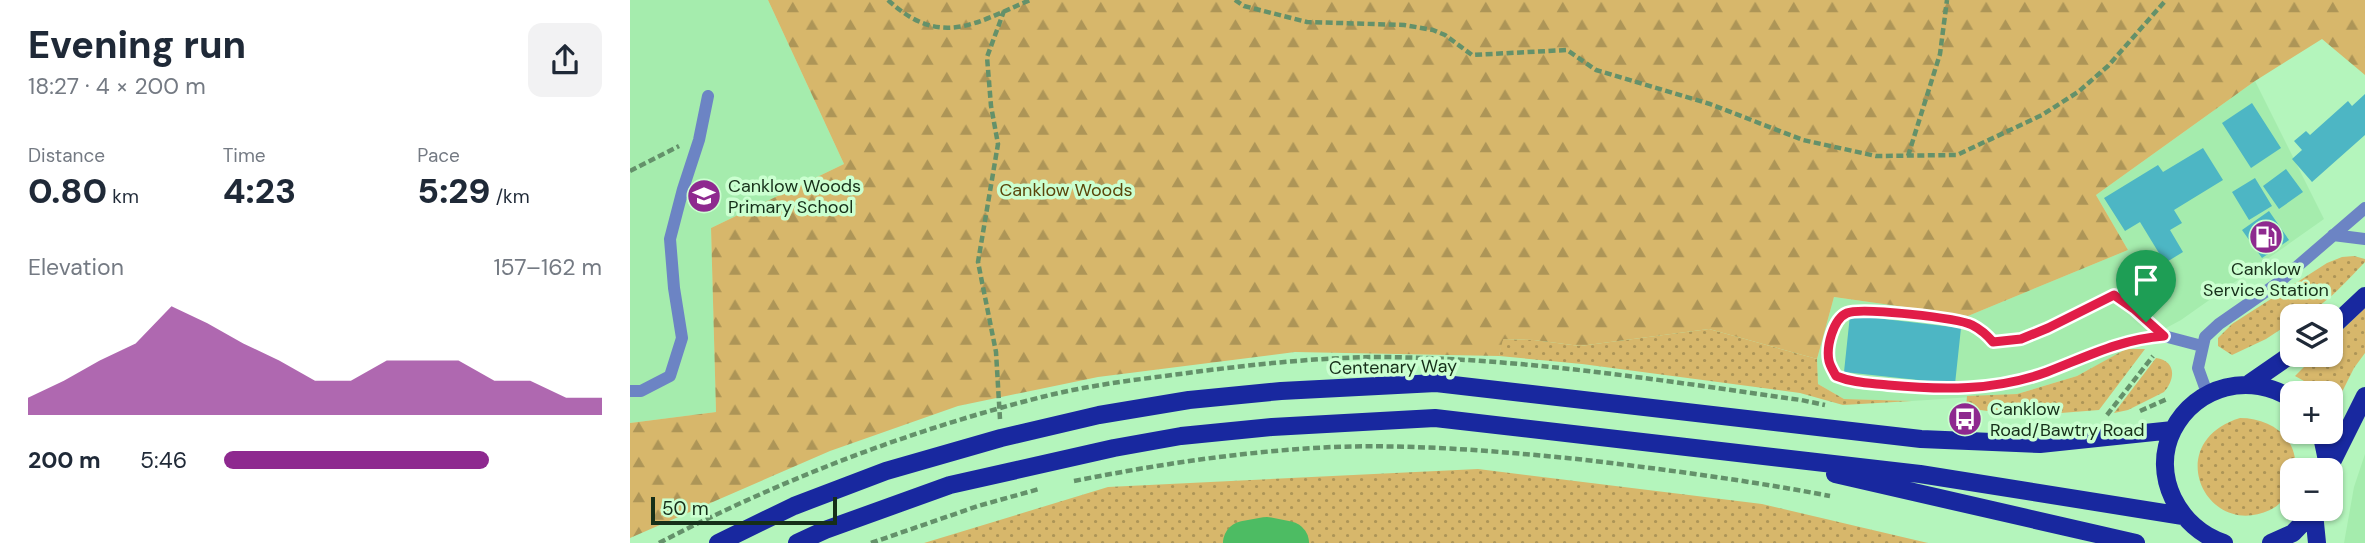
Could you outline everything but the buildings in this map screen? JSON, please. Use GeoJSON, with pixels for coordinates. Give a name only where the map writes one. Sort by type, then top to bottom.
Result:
{"type":"FeatureCollection","features":[{"type":"Feature","properties":{"kind":"main road"},"geometry":{"type":"LineString","coordinates":[[2343,317],[2365,296]]}},
{"type":"Feature","properties":{"kind":"main road"},"geometry":{"type":"LineString","coordinates":[[2250,383],[2280,362]]}},
{"type":"Feature","properties":{"kind":"main road","name":"Centenary Way"},"geometry":{"type":"LineString","coordinates":[[718,543],[794,506],[886,471],[1001,438],[1099,415],[1189,400],[1282,391],[1436,383],[1942,441],[2040,444],[2173,430]]}},
{"type":"Feature","properties":{"kind":"main road"},"geometry":{"type":"LineString","coordinates":[[2224,543],[2209,538],[2183,516],[2169,491],[2166,474],[2167,446],[2173,430],[2190,407],[2207,393],[2234,384],[2250,383],[2280,390]]}},
{"type":"Feature","properties":{"kind":"main road"},"geometry":{"type":"LineString","coordinates":[[2334,458],[2365,397]]}},
{"type":"Feature","properties":{"kind":"main road"},"geometry":{"type":"LineString","coordinates":[[797,543],[825,530],[950,485],[1127,446],[1181,436],[1272,427],[1435,418],[1920,474],[2183,516]]}},
{"type":"Feature","properties":{"kind":"main road"},"geometry":{"type":"LineString","coordinates":[[1749,454],[2136,543]]}},
{"type":"Feature","properties":{"kind":"main road"},"geometry":{"type":"LineString","coordinates":[[2271,543],[2293,533],[2305,521]]}},
{"type":"Feature","properties":{"kind":"main road"},"geometry":{"type":"LineString","coordinates":[[2316,521],[2317,543]]}},
{"type":"Feature","properties":{"kind":"lane"},"geometry":{"type":"LineString","coordinates":[[630,391],[641,391],[670,376],[682,338],[670,239],[699,140],[708,96]]}},
{"type":"Feature","properties":{"kind":"lane"},"geometry":{"type":"LineString","coordinates":[[2207,393],[2199,368],[2205,337],[2218,324],[2278,283],[2365,208]]}},
{"type":"Feature","properties":{"kind":"lane"},"geometry":{"type":"LineString","coordinates":[[2333,235],[2365,239]]}},
{"type":"Feature","properties":{"kind":"lane"},"geometry":{"type":"LineString","coordinates":[[2164,336],[2114,295],[2021,339],[1993,342],[1970,323],[1856,311],[1846,313],[1838,320],[1829,349],[1829,362],[1836,376],[1849,382],[1919,388],[1972,388],[1997,386],[2045,373],[2116,344],[2143,338],[2164,336],[2202,346]]}},
{"type":"Feature","properties":{"kind":"path"},"geometry":{"type":"LineString","coordinates":[[888,0],[922,24],[941,28],[963,27],[1030,0]]}},
{"type":"Feature","properties":{"kind":"path"},"geometry":{"type":"LineString","coordinates":[[1234,0],[1244,6],[1307,22],[1404,25],[1433,30],[1446,35],[1472,55],[1567,50],[1596,70],[1710,103],[1803,139],[1876,156],[1957,155],[2042,116],[2078,92],[2108,66],[2166,0]]}},
{"type":"Feature","properties":{"kind":"path"},"geometry":{"type":"LineString","coordinates":[[1908,156],[1940,54],[1947,0]]}},
{"type":"Feature","properties":{"kind":"path"},"geometry":{"type":"LineString","coordinates":[[1001,438],[996,352],[978,262],[998,144],[991,106],[987,57],[1004,11]]}},
{"type":"Feature","properties":{"kind":"path"},"geometry":{"type":"LineString","coordinates":[[630,171],[682,144],[699,140]]}},
{"type":"Feature","properties":{"kind":"path"},"geometry":{"type":"LineString","coordinates":[[2103,422],[2150,360],[2164,336]]}},
{"type":"Feature","properties":{"kind":"path"},"geometry":{"type":"LineString","coordinates":[[1064,483],[1145,467],[1225,456],[1333,447],[1426,446],[1664,469],[1840,499]]}},
{"type":"Feature","properties":{"kind":"path"},"geometry":{"type":"LineString","coordinates":[[871,543],[978,506],[1050,486]]}},
{"type":"Feature","properties":{"kind":"shaded area","name":"Canklow Woods Primary School"},"geometry":{"type":"Polygon","coordinates":[[[630,0],[768,0],[844,164],[711,228],[716,412],[630,423],[630,0]]]}},
{"type":"Feature","properties":{"kind":"shaded area"},"geometry":{"type":"Polygon","coordinates":[[[2255,81],[2324,219],[2181,320],[2077,376],[2017,394],[1912,401],[1844,399],[1818,384],[1817,359],[1834,297],[1968,316],[2128,250],[2096,195],[2255,81]]]}},
{"type":"Feature","properties":{"kind":"shaded area"},"geometry":{"type":"Polygon","coordinates":[[[2365,454],[2365,543],[2344,543],[2354,487],[2365,454]]]}},
{"type":"Feature","properties":{"kind":"green space","name":"Canklow Woods"},"geometry":{"type":"Polygon","coordinates":[[[768,0],[2365,0],[2365,75],[2322,39],[2255,81],[2096,195],[2128,250],[1968,316],[1834,297],[1817,359],[1709,329],[1580,346],[1503,339],[1499,356],[1295,352],[1098,377],[958,406],[830,451],[630,538],[630,423],[716,412],[711,228],[844,164],[768,0]]]}},
{"type":"Feature","properties":{"kind":"green space"},"geometry":{"type":"Polygon","coordinates":[[[2354,256],[2365,259],[2365,262],[2322,304],[2280,304],[2280,330],[2232,355],[2218,346],[2218,338],[2232,324],[2327,263],[2354,256]]]}},
{"type":"Feature","properties":{"kind":"green space"},"geometry":{"type":"Polygon","coordinates":[[[2365,308],[2365,353],[2343,390],[2343,381],[2304,381],[2295,376],[2304,367],[2343,367],[2343,329],[2365,308]]]}},
{"type":"Feature","properties":{"kind":"green space"},"geometry":{"type":"Polygon","coordinates":[[[1709,329],[1817,359],[1818,384],[1844,399],[1912,401],[1843,405],[1800,393],[1582,364],[1499,356],[1502,339],[1580,346],[1709,329]]]}},
{"type":"Feature","properties":{"kind":"green space"},"geometry":{"type":"Polygon","coordinates":[[[2126,349],[2145,349],[2099,410],[2023,416],[1966,408],[1967,396],[2017,394],[2077,376],[2126,349]]]}},
{"type":"Feature","properties":{"kind":"green space"},"geometry":{"type":"Polygon","coordinates":[[[2156,358],[2171,367],[2172,377],[2168,387],[2164,392],[2128,410],[2114,413],[2156,358]]]}},
{"type":"Feature","properties":{"kind":"green space"},"geometry":{"type":"Polygon","coordinates":[[[2240,418],[2251,419],[2272,426],[2280,432],[2280,444],[2290,444],[2295,458],[2280,458],[2280,502],[2276,507],[2247,516],[2227,512],[2211,500],[2201,484],[2198,466],[2202,447],[2216,430],[2240,418]]]}},
{"type":"Feature","properties":{"kind":"green space"},"geometry":{"type":"Polygon","coordinates":[[[1478,469],[1762,504],[1928,543],[924,543],[1108,487],[1478,469]]]}},
{"type":"Feature","properties":{"kind":"waterway"},"geometry":{"type":"LineString","coordinates":[[1245,543],[1267,539],[1287,543]]}},
{"type":"Feature","properties":{"kind":"place","name":"Canklow Woods Primary School"},"geometry":{"type":"Point","coordinates":[704,196]}},
{"type":"Feature","properties":{"kind":"place","name":"Canklow Service Station"},"geometry":{"type":"Point","coordinates":[2266,237]}},
{"type":"Feature","properties":{"kind":"place","name":"Canklow Road/Bawtry Road"},"geometry":{"type":"Point","coordinates":[1965,419]}},
{"type":"Feature","properties":{"kind":"route"},"geometry":{"type":"LineString","coordinates":[[2114,295],[2134,309],[2146,322],[2164,336],[2116,344],[2045,373],[1997,386],[1919,388],[1849,382],[1836,376],[1829,362],[1832,333],[1838,320],[1846,313],[1856,311],[1970,323],[1993,342],[2021,339],[2114,295]]}}]}
